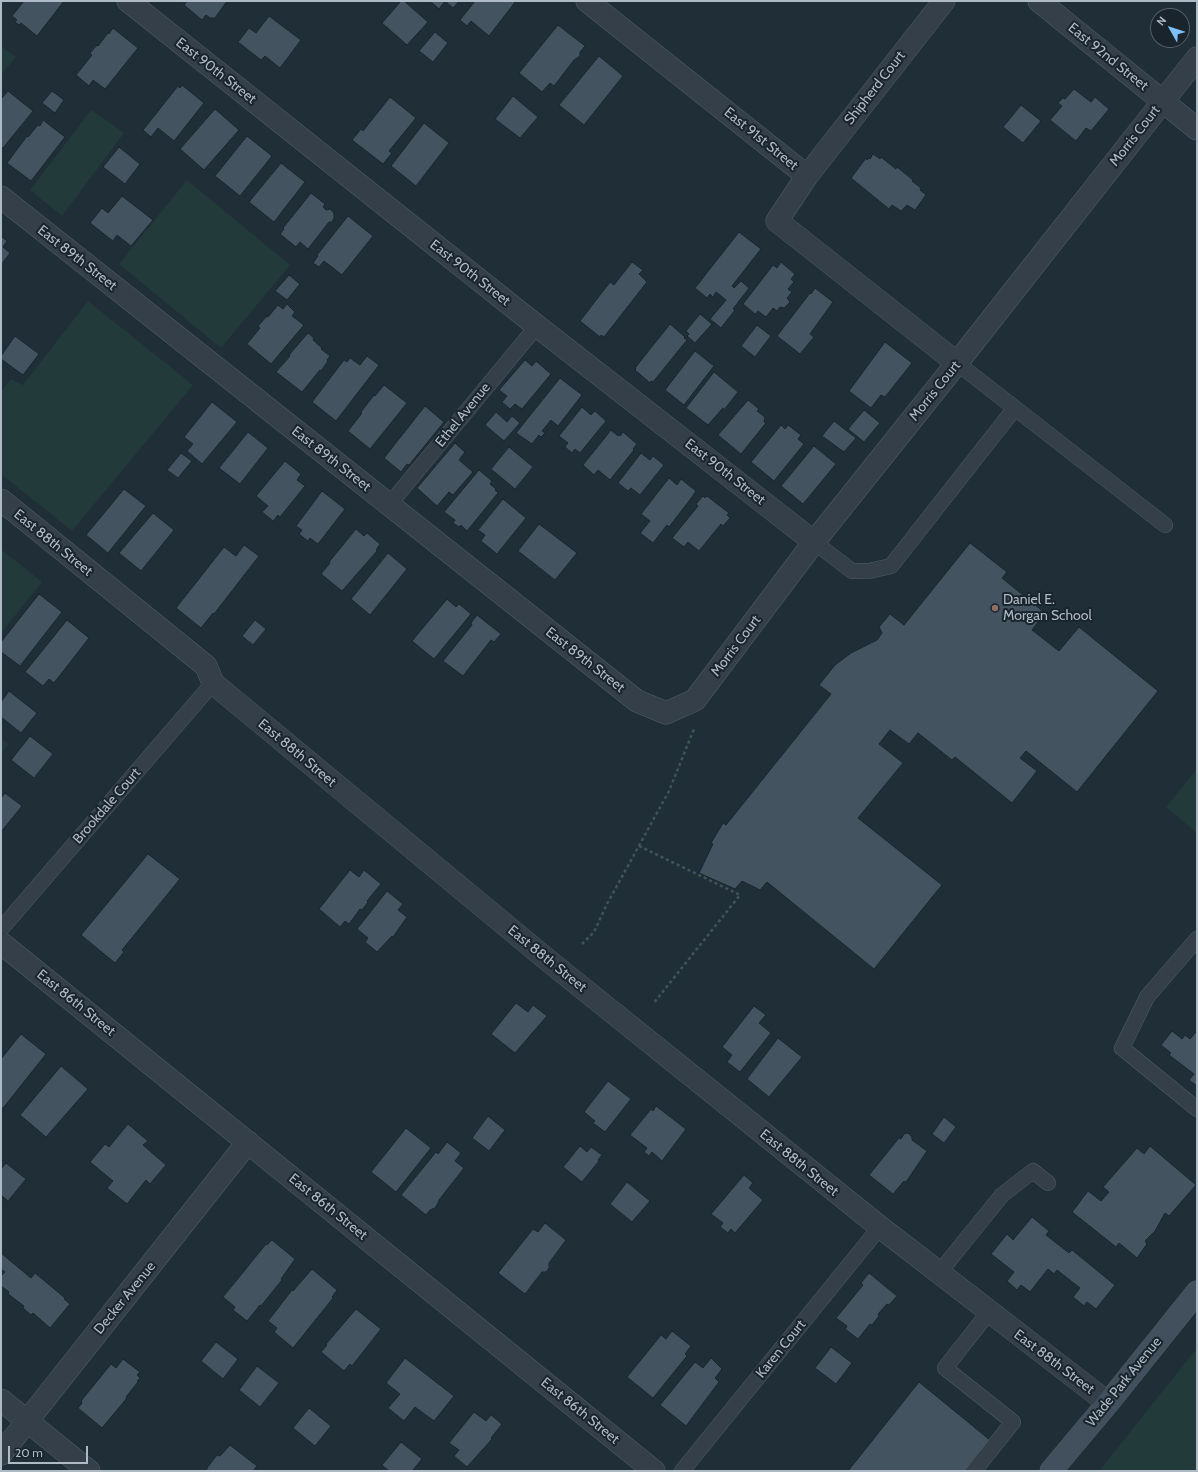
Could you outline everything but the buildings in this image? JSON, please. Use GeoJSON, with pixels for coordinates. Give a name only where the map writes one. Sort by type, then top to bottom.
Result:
{"type":"FeatureCollection","features":[{"type":"Feature","properties":{"kind":"street","name":"East 90th Street"},"geometry":{"type":"LineString","coordinates":[[128,1],[537,326],[814,542]]}},
{"type":"Feature","properties":{"kind":"street","name":"East 91st Street"},"geometry":{"type":"LineString","coordinates":[[587,1],[807,176],[777,221],[958,362]]}},
{"type":"Feature","properties":{"kind":"street","name":"Shipherd Court"},"geometry":{"type":"LineString","coordinates":[[807,176],[944,1]]}},
{"type":"Feature","properties":{"kind":"street","name":"East 92nd Street"},"geometry":{"type":"LineString","coordinates":[[1039,1],[1197,128]]}},
{"type":"Feature","properties":{"kind":"street","name":"Morris Court"},"geometry":{"type":"LineString","coordinates":[[666,713],[695,700],[814,542],[958,362],[1197,58]]}},
{"type":"Feature","properties":{"kind":"street","name":"East 89th Street"},"geometry":{"type":"LineString","coordinates":[[1,197],[637,701],[666,713]]}},
{"type":"Feature","properties":{"kind":"street","name":"East 88th Street"},"geometry":{"type":"LineString","coordinates":[[1,500],[206,666],[213,683],[550,962],[939,1274],[1108,1403]]}},
{"type":"Feature","properties":{"kind":"street","name":"East 86th Street"},"geometry":{"type":"LineString","coordinates":[[1,943],[654,1471]]}},
{"type":"Feature","properties":{"kind":"street","name":"Decker Avenue"},"geometry":{"type":"LineString","coordinates":[[1,1454],[248,1142]]}},
{"type":"Feature","properties":{"kind":"street","name":"Wade Park Avenue"},"geometry":{"type":"LineString","coordinates":[[1051,1471],[1197,1292]]}},
{"type":"Feature","properties":{"kind":"street"},"geometry":{"type":"LineString","coordinates":[[1,1400],[89,1471]]}},
{"type":"Feature","properties":{"kind":"lane","name":"Ethel Avenue"},"geometry":{"type":"LineString","coordinates":[[389,505],[537,326]]}},
{"type":"Feature","properties":{"kind":"lane"},"geometry":{"type":"LineString","coordinates":[[958,362],[1165,525]]}},
{"type":"Feature","properties":{"kind":"lane"},"geometry":{"type":"LineString","coordinates":[[814,542],[852,571],[869,571],[891,566],[1015,408]]}},
{"type":"Feature","properties":{"kind":"lane","name":"Brookdale Court"},"geometry":{"type":"LineString","coordinates":[[1,929],[213,683]]}},
{"type":"Feature","properties":{"kind":"lane"},"geometry":{"type":"LineString","coordinates":[[1197,939],[1147,998],[1122,1048],[1197,1109]]}},
{"type":"Feature","properties":{"kind":"lane"},"geometry":{"type":"LineString","coordinates":[[939,1274],[1002,1195],[1033,1171],[1048,1183]]}},
{"type":"Feature","properties":{"kind":"lane","name":"Karen Court"},"geometry":{"type":"LineString","coordinates":[[682,1471],[880,1227]]}},
{"type":"Feature","properties":{"kind":"lane"},"geometry":{"type":"LineString","coordinates":[[974,1471],[1013,1422],[945,1368],[989,1312]]}},
{"type":"Feature","properties":{"kind":"path"},"geometry":{"type":"LineString","coordinates":[[582,944],[594,932],[607,904],[669,791],[694,729]]}},
{"type":"Feature","properties":{"kind":"path"},"geometry":{"type":"LineString","coordinates":[[639,846],[740,895],[653,1004]]}},
{"type":"Feature","properties":{"kind":"green space"},"geometry":{"type":"Polygon","coordinates":[[[1,46],[16,57],[1,75],[1,46]]]}},
{"type":"Feature","properties":{"kind":"green space"},"geometry":{"type":"Polygon","coordinates":[[[91,110],[124,133],[62,216],[30,190],[91,110]]]}},
{"type":"Feature","properties":{"kind":"green space"},"geometry":{"type":"Polygon","coordinates":[[[187,180],[290,265],[221,348],[119,264],[187,180]]]}},
{"type":"Feature","properties":{"kind":"green space"},"geometry":{"type":"Polygon","coordinates":[[[88,301],[193,385],[72,531],[1,474],[1,392],[11,379],[23,385],[88,301]]]}},
{"type":"Feature","properties":{"kind":"green space"},"geometry":{"type":"Polygon","coordinates":[[[1,549],[42,582],[1,633],[1,549]]]}},
{"type":"Feature","properties":{"kind":"green space"},"geometry":{"type":"Polygon","coordinates":[[[1,738],[9,744],[1,754],[1,738]]]}},
{"type":"Feature","properties":{"kind":"green space"},"geometry":{"type":"Polygon","coordinates":[[[1197,769],[1197,833],[1166,807],[1197,769]]]}},
{"type":"Feature","properties":{"kind":"green space"},"geometry":{"type":"Polygon","coordinates":[[[1197,1348],[1197,1471],[1099,1471],[1197,1348]]]}},
{"type":"Feature","properties":{"kind":"place","name":"Daniel E. Morgan School"},"geometry":{"type":"Point","coordinates":[995,608]}}]}
